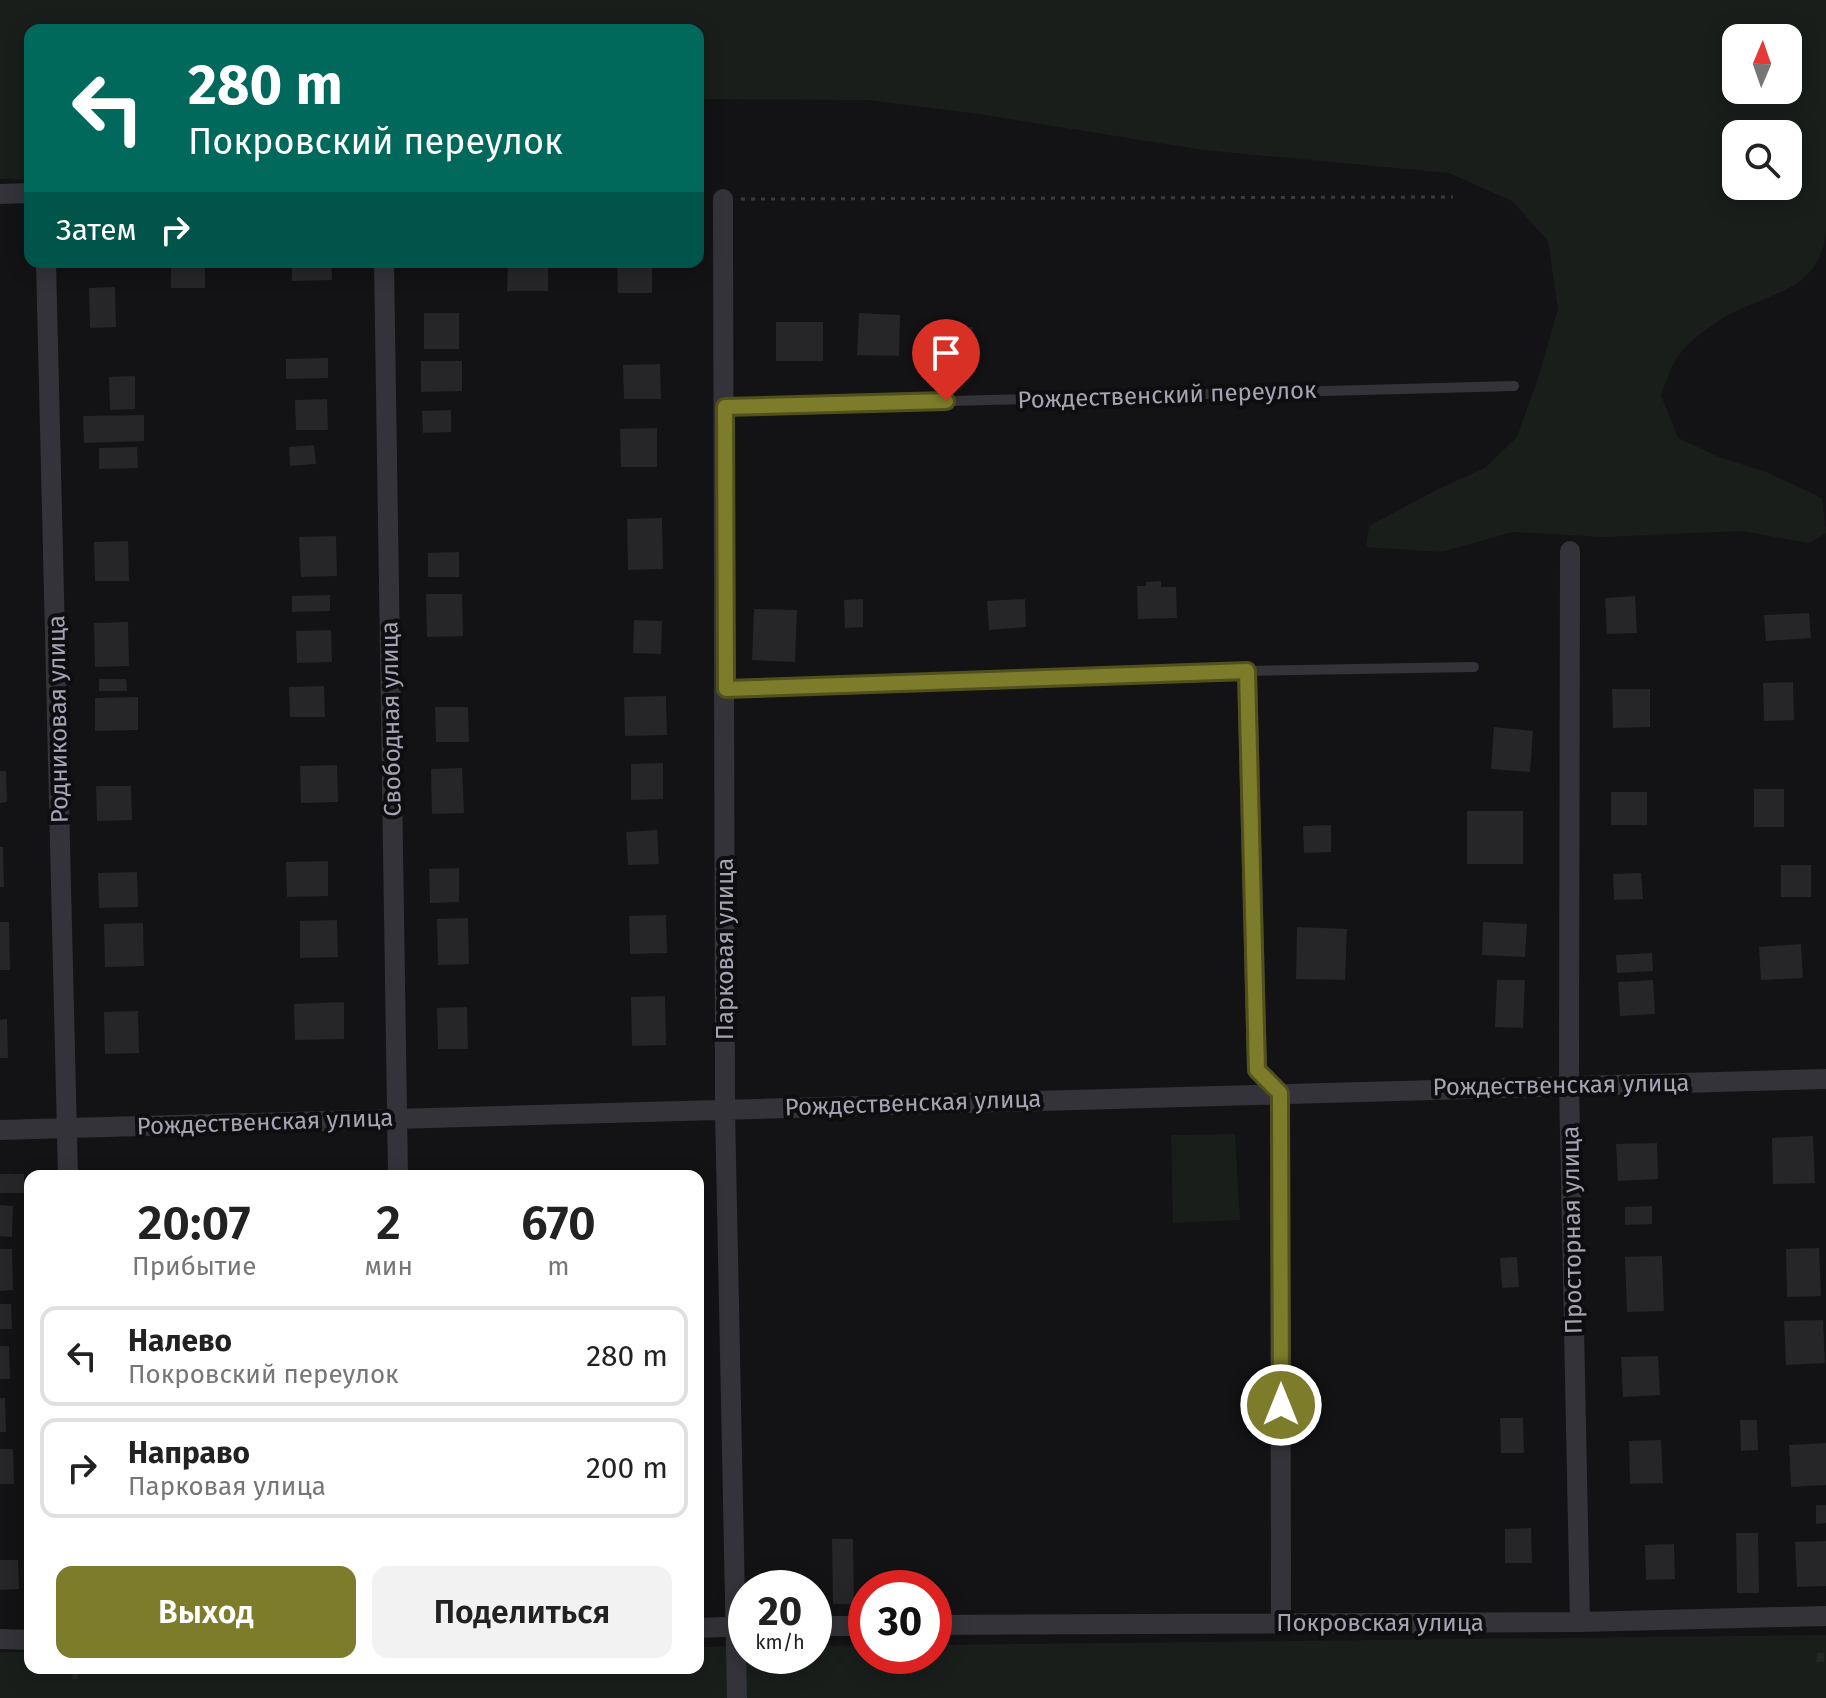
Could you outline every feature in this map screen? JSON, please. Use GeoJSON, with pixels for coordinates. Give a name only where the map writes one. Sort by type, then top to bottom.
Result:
{"type":"FeatureCollection","features":[{"type":"Feature","properties":{"kind":"street"},"geometry":{"type":"LineString","coordinates":[[0,194],[24,193]]}},
{"type":"Feature","properties":{"kind":"street","name":"Парковая улица"},"geometry":{"type":"LineString","coordinates":[[723,199],[725,1109],[739,1570]]}},
{"type":"Feature","properties":{"kind":"street","name":"Родниковая улица"},"geometry":{"type":"LineString","coordinates":[[46,268],[68,1170]]}},
{"type":"Feature","properties":{"kind":"street","name":"Свободная улица"},"geometry":{"type":"LineString","coordinates":[[384,268],[398,1170]]}},
{"type":"Feature","properties":{"kind":"street","name":"Просторная улица"},"geometry":{"type":"LineString","coordinates":[[1570,551],[1569,1084],[1580,1622]]}},
{"type":"Feature","properties":{"kind":"street"},"geometry":{"type":"LineString","coordinates":[[1247,671],[1257,1070],[1280,1093],[1281,1623]]}},
{"type":"Feature","properties":{"kind":"street","name":"Рождественская улица"},"geometry":{"type":"LineString","coordinates":[[0,1130],[1826,1079]]}},
{"type":"Feature","properties":{"kind":"street","name":"Покровская улица"},"geometry":{"type":"LineString","coordinates":[[952,1625],[1580,1622],[1826,1616]]}},
{"type":"Feature","properties":{"kind":"street"},"geometry":{"type":"LineString","coordinates":[[704,1628],[728,1627]]}},
{"type":"Feature","properties":{"kind":"street"},"geometry":{"type":"LineString","coordinates":[[0,1639],[24,1640]]}},
{"type":"Feature","properties":{"kind":"street","name":"Парковая улица"},"geometry":{"type":"LineString","coordinates":[[737,1698],[738,1674]]}},
{"type":"Feature","properties":{"kind":"lane","name":"Рождественский переулок"},"geometry":{"type":"LineString","coordinates":[[725,407],[1514,386]]}},
{"type":"Feature","properties":{"kind":"lane"},"geometry":{"type":"LineString","coordinates":[[726,689],[1247,671],[1474,667]]}},
{"type":"Feature","properties":{"kind":"path"},"geometry":{"type":"LineString","coordinates":[[723,199],[1453,197]]}},
{"type":"Feature","properties":{"kind":"shaded area"},"geometry":{"type":"Polygon","coordinates":[[[0,0],[1826,0],[1826,234],[1821,255],[1799,282],[1734,312],[1691,341],[1676,359],[1661,395],[1678,438],[1719,457],[1766,472],[1822,498],[1826,533],[1809,543],[1742,531],[1603,537],[1513,532],[1441,552],[1366,547],[1369,526],[1485,468],[1517,437],[1558,309],[1548,241],[1512,201],[1449,173],[1203,150],[979,114],[867,100],[704,99],[704,24],[24,24],[24,180],[0,179],[0,0]]]}},
{"type":"Feature","properties":{"kind":"shaded area"},"geometry":{"type":"Polygon","coordinates":[[[1235,1134],[1240,1220],[1173,1223],[1171,1135],[1235,1134]]]}},
{"type":"Feature","properties":{"kind":"shaded area"},"geometry":{"type":"Polygon","coordinates":[[[1826,1635],[1826,1698],[0,1698],[0,1652],[24,1652],[24,1674],[704,1674],[704,1647],[728,1646],[728,1674],[832,1674],[832,1646],[848,1645],[848,1674],[952,1674],[952,1645],[1826,1635]]]}},
{"type":"Feature","properties":{"kind":"building"},"geometry":{"type":"Polygon","coordinates":[[[171,268],[205,268],[205,288],[171,288],[171,268]]]}},
{"type":"Feature","properties":{"kind":"building"},"geometry":{"type":"Polygon","coordinates":[[[292,268],[331,268],[332,280],[292,281],[292,268]]]}},
{"type":"Feature","properties":{"kind":"building"},"geometry":{"type":"Polygon","coordinates":[[[508,268],[548,268],[548,291],[507,291],[508,268]]]}},
{"type":"Feature","properties":{"kind":"building"},"geometry":{"type":"Polygon","coordinates":[[[617,268],[652,268],[652,293],[618,293],[617,268]]]}},
{"type":"Feature","properties":{"kind":"building"},"geometry":{"type":"Polygon","coordinates":[[[115,287],[116,327],[90,328],[89,288],[115,287]]]}},
{"type":"Feature","properties":{"kind":"building"},"geometry":{"type":"Polygon","coordinates":[[[424,313],[459,313],[459,349],[424,349],[424,313]]]}},
{"type":"Feature","properties":{"kind":"building"},"geometry":{"type":"Polygon","coordinates":[[[859,313],[900,315],[899,356],[857,355],[859,313]]]}},
{"type":"Feature","properties":{"kind":"building"},"geometry":{"type":"Polygon","coordinates":[[[776,322],[823,322],[823,361],[776,361],[776,322]]]}},
{"type":"Feature","properties":{"kind":"building"},"geometry":{"type":"Polygon","coordinates":[[[935,326],[973,327],[972,359],[934,357],[935,326]]]}},
{"type":"Feature","properties":{"kind":"building"},"geometry":{"type":"Polygon","coordinates":[[[328,358],[328,378],[286,379],[286,359],[328,358]]]}},
{"type":"Feature","properties":{"kind":"building"},"geometry":{"type":"Polygon","coordinates":[[[421,361],[462,361],[462,391],[421,392],[421,361]]]}},
{"type":"Feature","properties":{"kind":"building"},"geometry":{"type":"Polygon","coordinates":[[[660,364],[661,399],[624,399],[623,365],[660,364]]]}},
{"type":"Feature","properties":{"kind":"building"},"geometry":{"type":"Polygon","coordinates":[[[135,376],[135,409],[110,410],[109,377],[135,376]]]}},
{"type":"Feature","properties":{"kind":"building"},"geometry":{"type":"Polygon","coordinates":[[[327,399],[328,430],[296,430],[295,400],[327,399]]]}},
{"type":"Feature","properties":{"kind":"building"},"geometry":{"type":"Polygon","coordinates":[[[451,410],[451,432],[423,433],[422,411],[451,410]]]}},
{"type":"Feature","properties":{"kind":"building"},"geometry":{"type":"Polygon","coordinates":[[[144,415],[144,441],[84,443],[83,416],[144,415]]]}},
{"type":"Feature","properties":{"kind":"building"},"geometry":{"type":"Polygon","coordinates":[[[657,428],[657,467],[621,467],[620,429],[657,428]]]}},
{"type":"Feature","properties":{"kind":"building"},"geometry":{"type":"Polygon","coordinates":[[[314,445],[316,464],[290,466],[289,447],[314,445]]]}},
{"type":"Feature","properties":{"kind":"building"},"geometry":{"type":"Polygon","coordinates":[[[137,447],[138,468],[99,469],[99,448],[137,447]]]}},
{"type":"Feature","properties":{"kind":"building"},"geometry":{"type":"Polygon","coordinates":[[[662,518],[663,569],[628,570],[627,519],[662,518]]]}},
{"type":"Feature","properties":{"kind":"building"},"geometry":{"type":"Polygon","coordinates":[[[336,536],[337,576],[301,577],[299,537],[336,536]]]}},
{"type":"Feature","properties":{"kind":"building"},"geometry":{"type":"Polygon","coordinates":[[[128,541],[129,581],[95,581],[94,542],[128,541]]]}},
{"type":"Feature","properties":{"kind":"building"},"geometry":{"type":"Polygon","coordinates":[[[459,552],[459,577],[428,577],[428,553],[459,552]]]}},
{"type":"Feature","properties":{"kind":"building"},"geometry":{"type":"Polygon","coordinates":[[[1161,581],[1161,587],[1176,587],[1177,618],[1138,619],[1137,586],[1161,581]]]}},
{"type":"Feature","properties":{"kind":"building"},"geometry":{"type":"Polygon","coordinates":[[[426,594],[462,594],[463,636],[427,637],[426,594]]]}},
{"type":"Feature","properties":{"kind":"building"},"geometry":{"type":"Polygon","coordinates":[[[330,595],[330,611],[292,612],[292,596],[330,595]]]}},
{"type":"Feature","properties":{"kind":"building"},"geometry":{"type":"Polygon","coordinates":[[[1635,596],[1637,633],[1607,634],[1605,598],[1635,596]]]}},
{"type":"Feature","properties":{"kind":"building"},"geometry":{"type":"Polygon","coordinates":[[[863,599],[863,627],[845,628],[844,600],[863,599]]]}},
{"type":"Feature","properties":{"kind":"building"},"geometry":{"type":"Polygon","coordinates":[[[1025,599],[1026,627],[989,630],[987,601],[1025,599]]]}},
{"type":"Feature","properties":{"kind":"building"},"geometry":{"type":"Polygon","coordinates":[[[754,609],[797,610],[795,662],[752,660],[754,609]]]}},
{"type":"Feature","properties":{"kind":"building"},"geometry":{"type":"Polygon","coordinates":[[[1809,613],[1811,638],[1766,641],[1764,615],[1809,613]]]}},
{"type":"Feature","properties":{"kind":"building"},"geometry":{"type":"Polygon","coordinates":[[[634,620],[662,621],[661,654],[633,653],[634,620]]]}},
{"type":"Feature","properties":{"kind":"building"},"geometry":{"type":"Polygon","coordinates":[[[128,622],[129,666],[95,667],[94,623],[128,622]]]}},
{"type":"Feature","properties":{"kind":"building"},"geometry":{"type":"Polygon","coordinates":[[[331,630],[332,662],[297,663],[296,631],[331,630]]]}},
{"type":"Feature","properties":{"kind":"building"},"geometry":{"type":"Polygon","coordinates":[[[99,679],[126,679],[127,691],[99,691],[99,679]]]}},
{"type":"Feature","properties":{"kind":"building"},"geometry":{"type":"Polygon","coordinates":[[[1793,682],[1794,720],[1764,721],[1763,683],[1793,682]]]}},
{"type":"Feature","properties":{"kind":"building"},"geometry":{"type":"Polygon","coordinates":[[[324,686],[325,717],[290,717],[289,687],[324,686]]]}},
{"type":"Feature","properties":{"kind":"building"},"geometry":{"type":"Polygon","coordinates":[[[1612,689],[1650,689],[1650,727],[1613,728],[1612,689]]]}},
{"type":"Feature","properties":{"kind":"building"},"geometry":{"type":"Polygon","coordinates":[[[666,696],[667,735],[625,736],[624,697],[666,696]]]}},
{"type":"Feature","properties":{"kind":"building"},"geometry":{"type":"Polygon","coordinates":[[[138,697],[138,730],[95,731],[95,698],[138,697]]]}},
{"type":"Feature","properties":{"kind":"building"},"geometry":{"type":"Polygon","coordinates":[[[435,707],[468,707],[469,742],[436,742],[435,707]]]}},
{"type":"Feature","properties":{"kind":"building"},"geometry":{"type":"Polygon","coordinates":[[[1494,727],[1533,731],[1530,772],[1491,769],[1494,727]]]}},
{"type":"Feature","properties":{"kind":"building"},"geometry":{"type":"Polygon","coordinates":[[[663,763],[663,799],[631,800],[631,764],[663,763]]]}},
{"type":"Feature","properties":{"kind":"building"},"geometry":{"type":"Polygon","coordinates":[[[337,765],[338,802],[301,803],[300,766],[337,765]]]}},
{"type":"Feature","properties":{"kind":"building"},"geometry":{"type":"Polygon","coordinates":[[[462,768],[464,813],[432,814],[431,769],[462,768]]]}},
{"type":"Feature","properties":{"kind":"building"},"geometry":{"type":"Polygon","coordinates":[[[0,771],[6,771],[7,802],[0,803],[0,771]]]}},
{"type":"Feature","properties":{"kind":"building"},"geometry":{"type":"Polygon","coordinates":[[[96,786],[131,786],[132,820],[97,821],[96,786]]]}},
{"type":"Feature","properties":{"kind":"building"},"geometry":{"type":"Polygon","coordinates":[[[1754,789],[1784,789],[1784,827],[1754,827],[1754,789]]]}},
{"type":"Feature","properties":{"kind":"building"},"geometry":{"type":"Polygon","coordinates":[[[1611,792],[1647,792],[1647,825],[1611,825],[1611,792]]]}},
{"type":"Feature","properties":{"kind":"building"},"geometry":{"type":"Polygon","coordinates":[[[1467,811],[1523,811],[1523,864],[1467,864],[1467,811]]]}},
{"type":"Feature","properties":{"kind":"building"},"geometry":{"type":"Polygon","coordinates":[[[1331,825],[1331,852],[1304,853],[1303,826],[1331,825]]]}},
{"type":"Feature","properties":{"kind":"building"},"geometry":{"type":"Polygon","coordinates":[[[657,830],[659,864],[628,865],[626,832],[657,830]]]}},
{"type":"Feature","properties":{"kind":"building"},"geometry":{"type":"Polygon","coordinates":[[[0,847],[3,847],[4,887],[0,887],[0,847]]]}},
{"type":"Feature","properties":{"kind":"building"},"geometry":{"type":"Polygon","coordinates":[[[328,861],[328,896],[287,897],[286,862],[328,861]]]}},
{"type":"Feature","properties":{"kind":"building"},"geometry":{"type":"Polygon","coordinates":[[[1781,865],[1811,865],[1811,897],[1781,897],[1781,865]]]}},
{"type":"Feature","properties":{"kind":"building"},"geometry":{"type":"Polygon","coordinates":[[[459,868],[459,902],[430,903],[429,869],[459,868]]]}},
{"type":"Feature","properties":{"kind":"building"},"geometry":{"type":"Polygon","coordinates":[[[137,872],[138,907],[99,908],[98,873],[137,872]]]}},
{"type":"Feature","properties":{"kind":"building"},"geometry":{"type":"Polygon","coordinates":[[[1641,873],[1643,899],[1614,900],[1613,874],[1641,873]]]}},
{"type":"Feature","properties":{"kind":"building"},"geometry":{"type":"Polygon","coordinates":[[[666,915],[667,953],[630,954],[629,916],[666,915]]]}},
{"type":"Feature","properties":{"kind":"building"},"geometry":{"type":"Polygon","coordinates":[[[468,918],[469,964],[438,965],[437,919],[468,918]]]}},
{"type":"Feature","properties":{"kind":"building"},"geometry":{"type":"Polygon","coordinates":[[[337,920],[338,957],[300,958],[300,921],[337,920]]]}},
{"type":"Feature","properties":{"kind":"building"},"geometry":{"type":"Polygon","coordinates":[[[0,922],[9,922],[10,970],[0,970],[0,922]]]}},
{"type":"Feature","properties":{"kind":"building"},"geometry":{"type":"Polygon","coordinates":[[[1483,922],[1527,924],[1525,957],[1482,955],[1483,922]]]}},
{"type":"Feature","properties":{"kind":"building"},"geometry":{"type":"Polygon","coordinates":[[[143,923],[144,966],[105,967],[104,924],[143,923]]]}},
{"type":"Feature","properties":{"kind":"building"},"geometry":{"type":"Polygon","coordinates":[[[1297,927],[1347,929],[1345,980],[1296,979],[1297,927]]]}},
{"type":"Feature","properties":{"kind":"building"},"geometry":{"type":"Polygon","coordinates":[[[1801,944],[1803,978],[1761,980],[1759,947],[1801,944]]]}},
{"type":"Feature","properties":{"kind":"building"},"geometry":{"type":"Polygon","coordinates":[[[1652,953],[1653,971],[1617,973],[1616,955],[1652,953]]]}},
{"type":"Feature","properties":{"kind":"building"},"geometry":{"type":"Polygon","coordinates":[[[1497,980],[1525,980],[1523,1028],[1495,1027],[1497,980]]]}},
{"type":"Feature","properties":{"kind":"building"},"geometry":{"type":"Polygon","coordinates":[[[1653,980],[1655,1014],[1620,1016],[1618,982],[1653,980]]]}},
{"type":"Feature","properties":{"kind":"building"},"geometry":{"type":"Polygon","coordinates":[[[665,996],[666,1045],[632,1046],[631,997],[665,996]]]}},
{"type":"Feature","properties":{"kind":"building"},"geometry":{"type":"Polygon","coordinates":[[[344,1002],[344,1039],[295,1040],[294,1004],[344,1002]]]}},
{"type":"Feature","properties":{"kind":"building"},"geometry":{"type":"Polygon","coordinates":[[[467,1007],[468,1049],[438,1049],[437,1008],[467,1007]]]}},
{"type":"Feature","properties":{"kind":"building"},"geometry":{"type":"Polygon","coordinates":[[[138,1011],[139,1053],[105,1054],[104,1012],[138,1011]]]}},
{"type":"Feature","properties":{"kind":"building"},"geometry":{"type":"Polygon","coordinates":[[[7,1019],[8,1058],[0,1058],[0,1020],[7,1019]]]}},
{"type":"Feature","properties":{"kind":"building"},"geometry":{"type":"Polygon","coordinates":[[[1813,1136],[1815,1183],[1773,1184],[1772,1138],[1813,1136]]]}},
{"type":"Feature","properties":{"kind":"building"},"geometry":{"type":"Polygon","coordinates":[[[1657,1143],[1658,1179],[1618,1181],[1616,1144],[1657,1143]]]}},
{"type":"Feature","properties":{"kind":"building"},"geometry":{"type":"Polygon","coordinates":[[[0,1174],[24,1174],[24,1193],[0,1193],[0,1174]]]}},
{"type":"Feature","properties":{"kind":"building"},"geometry":{"type":"Polygon","coordinates":[[[0,1205],[13,1206],[12,1237],[0,1236],[0,1205]]]}},
{"type":"Feature","properties":{"kind":"building"},"geometry":{"type":"Polygon","coordinates":[[[1652,1206],[1652,1224],[1625,1225],[1625,1207],[1652,1206]]]}},
{"type":"Feature","properties":{"kind":"building"},"geometry":{"type":"Polygon","coordinates":[[[1819,1248],[1821,1296],[1787,1297],[1786,1249],[1819,1248]]]}},
{"type":"Feature","properties":{"kind":"building"},"geometry":{"type":"Polygon","coordinates":[[[0,1249],[12,1249],[13,1290],[0,1291],[0,1249]]]}},
{"type":"Feature","properties":{"kind":"building"},"geometry":{"type":"Polygon","coordinates":[[[1662,1256],[1664,1311],[1627,1312],[1625,1257],[1662,1256]]]}},
{"type":"Feature","properties":{"kind":"building"},"geometry":{"type":"Polygon","coordinates":[[[1517,1257],[1519,1287],[1502,1288],[1500,1258],[1517,1257]]]}},
{"type":"Feature","properties":{"kind":"building"},"geometry":{"type":"Polygon","coordinates":[[[0,1304],[11,1304],[12,1329],[0,1329],[0,1304]]]}},
{"type":"Feature","properties":{"kind":"building"},"geometry":{"type":"Polygon","coordinates":[[[1823,1320],[1825,1363],[1786,1365],[1784,1321],[1823,1320]]]}},
{"type":"Feature","properties":{"kind":"building"},"geometry":{"type":"Polygon","coordinates":[[[0,1346],[9,1346],[10,1379],[0,1379],[0,1346]]]}},
{"type":"Feature","properties":{"kind":"building"},"geometry":{"type":"Polygon","coordinates":[[[1658,1356],[1660,1395],[1623,1397],[1621,1357],[1658,1356]]]}},
{"type":"Feature","properties":{"kind":"building"},"geometry":{"type":"Polygon","coordinates":[[[0,1398],[5,1398],[6,1432],[0,1432],[0,1398]]]}},
{"type":"Feature","properties":{"kind":"building"},"geometry":{"type":"Polygon","coordinates":[[[1500,1418],[1523,1418],[1524,1453],[1501,1453],[1500,1418]]]}},
{"type":"Feature","properties":{"kind":"building"},"geometry":{"type":"Polygon","coordinates":[[[1740,1420],[1757,1420],[1758,1450],[1741,1451],[1740,1420]]]}},
{"type":"Feature","properties":{"kind":"building"},"geometry":{"type":"Polygon","coordinates":[[[1661,1440],[1663,1483],[1630,1484],[1629,1441],[1661,1440]]]}},
{"type":"Feature","properties":{"kind":"building"},"geometry":{"type":"Polygon","coordinates":[[[1826,1443],[1826,1485],[1791,1487],[1789,1445],[1826,1443]]]}},
{"type":"Feature","properties":{"kind":"building"},"geometry":{"type":"Polygon","coordinates":[[[0,1449],[13,1449],[14,1484],[0,1484],[0,1449]]]}},
{"type":"Feature","properties":{"kind":"building"},"geometry":{"type":"Polygon","coordinates":[[[1816,1505],[1826,1505],[1826,1523],[1816,1524],[1816,1505]]]}},
{"type":"Feature","properties":{"kind":"building"},"geometry":{"type":"Polygon","coordinates":[[[1531,1528],[1532,1563],[1505,1563],[1505,1529],[1531,1528]]]}},
{"type":"Feature","properties":{"kind":"building"},"geometry":{"type":"Polygon","coordinates":[[[1736,1533],[1758,1533],[1759,1593],[1737,1593],[1736,1533]]]}},
{"type":"Feature","properties":{"kind":"building"},"geometry":{"type":"Polygon","coordinates":[[[832,1539],[853,1539],[853,1570],[848,1570],[848,1604],[833,1604],[832,1539]]]}},
{"type":"Feature","properties":{"kind":"building"},"geometry":{"type":"Polygon","coordinates":[[[1826,1541],[1826,1586],[1797,1587],[1795,1542],[1826,1541]]]}},
{"type":"Feature","properties":{"kind":"building"},"geometry":{"type":"Polygon","coordinates":[[[1674,1544],[1675,1579],[1646,1580],[1645,1545],[1674,1544]]]}},
{"type":"Feature","properties":{"kind":"building"},"geometry":{"type":"Polygon","coordinates":[[[0,1560],[18,1560],[19,1589],[0,1590],[0,1560]]]}},
{"type":"Feature","properties":{"kind":"building"},"geometry":{"type":"Polygon","coordinates":[[[1817,1653],[1824,1653],[1824,1662],[1816,1662],[1817,1653]]]}},
{"type":"Feature","properties":{"kind":"route"},"geometry":{"type":"LineString","coordinates":[[946,401],[725,407],[726,689],[1247,671],[1257,1070],[1280,1093],[1281,1405]]}}]}
